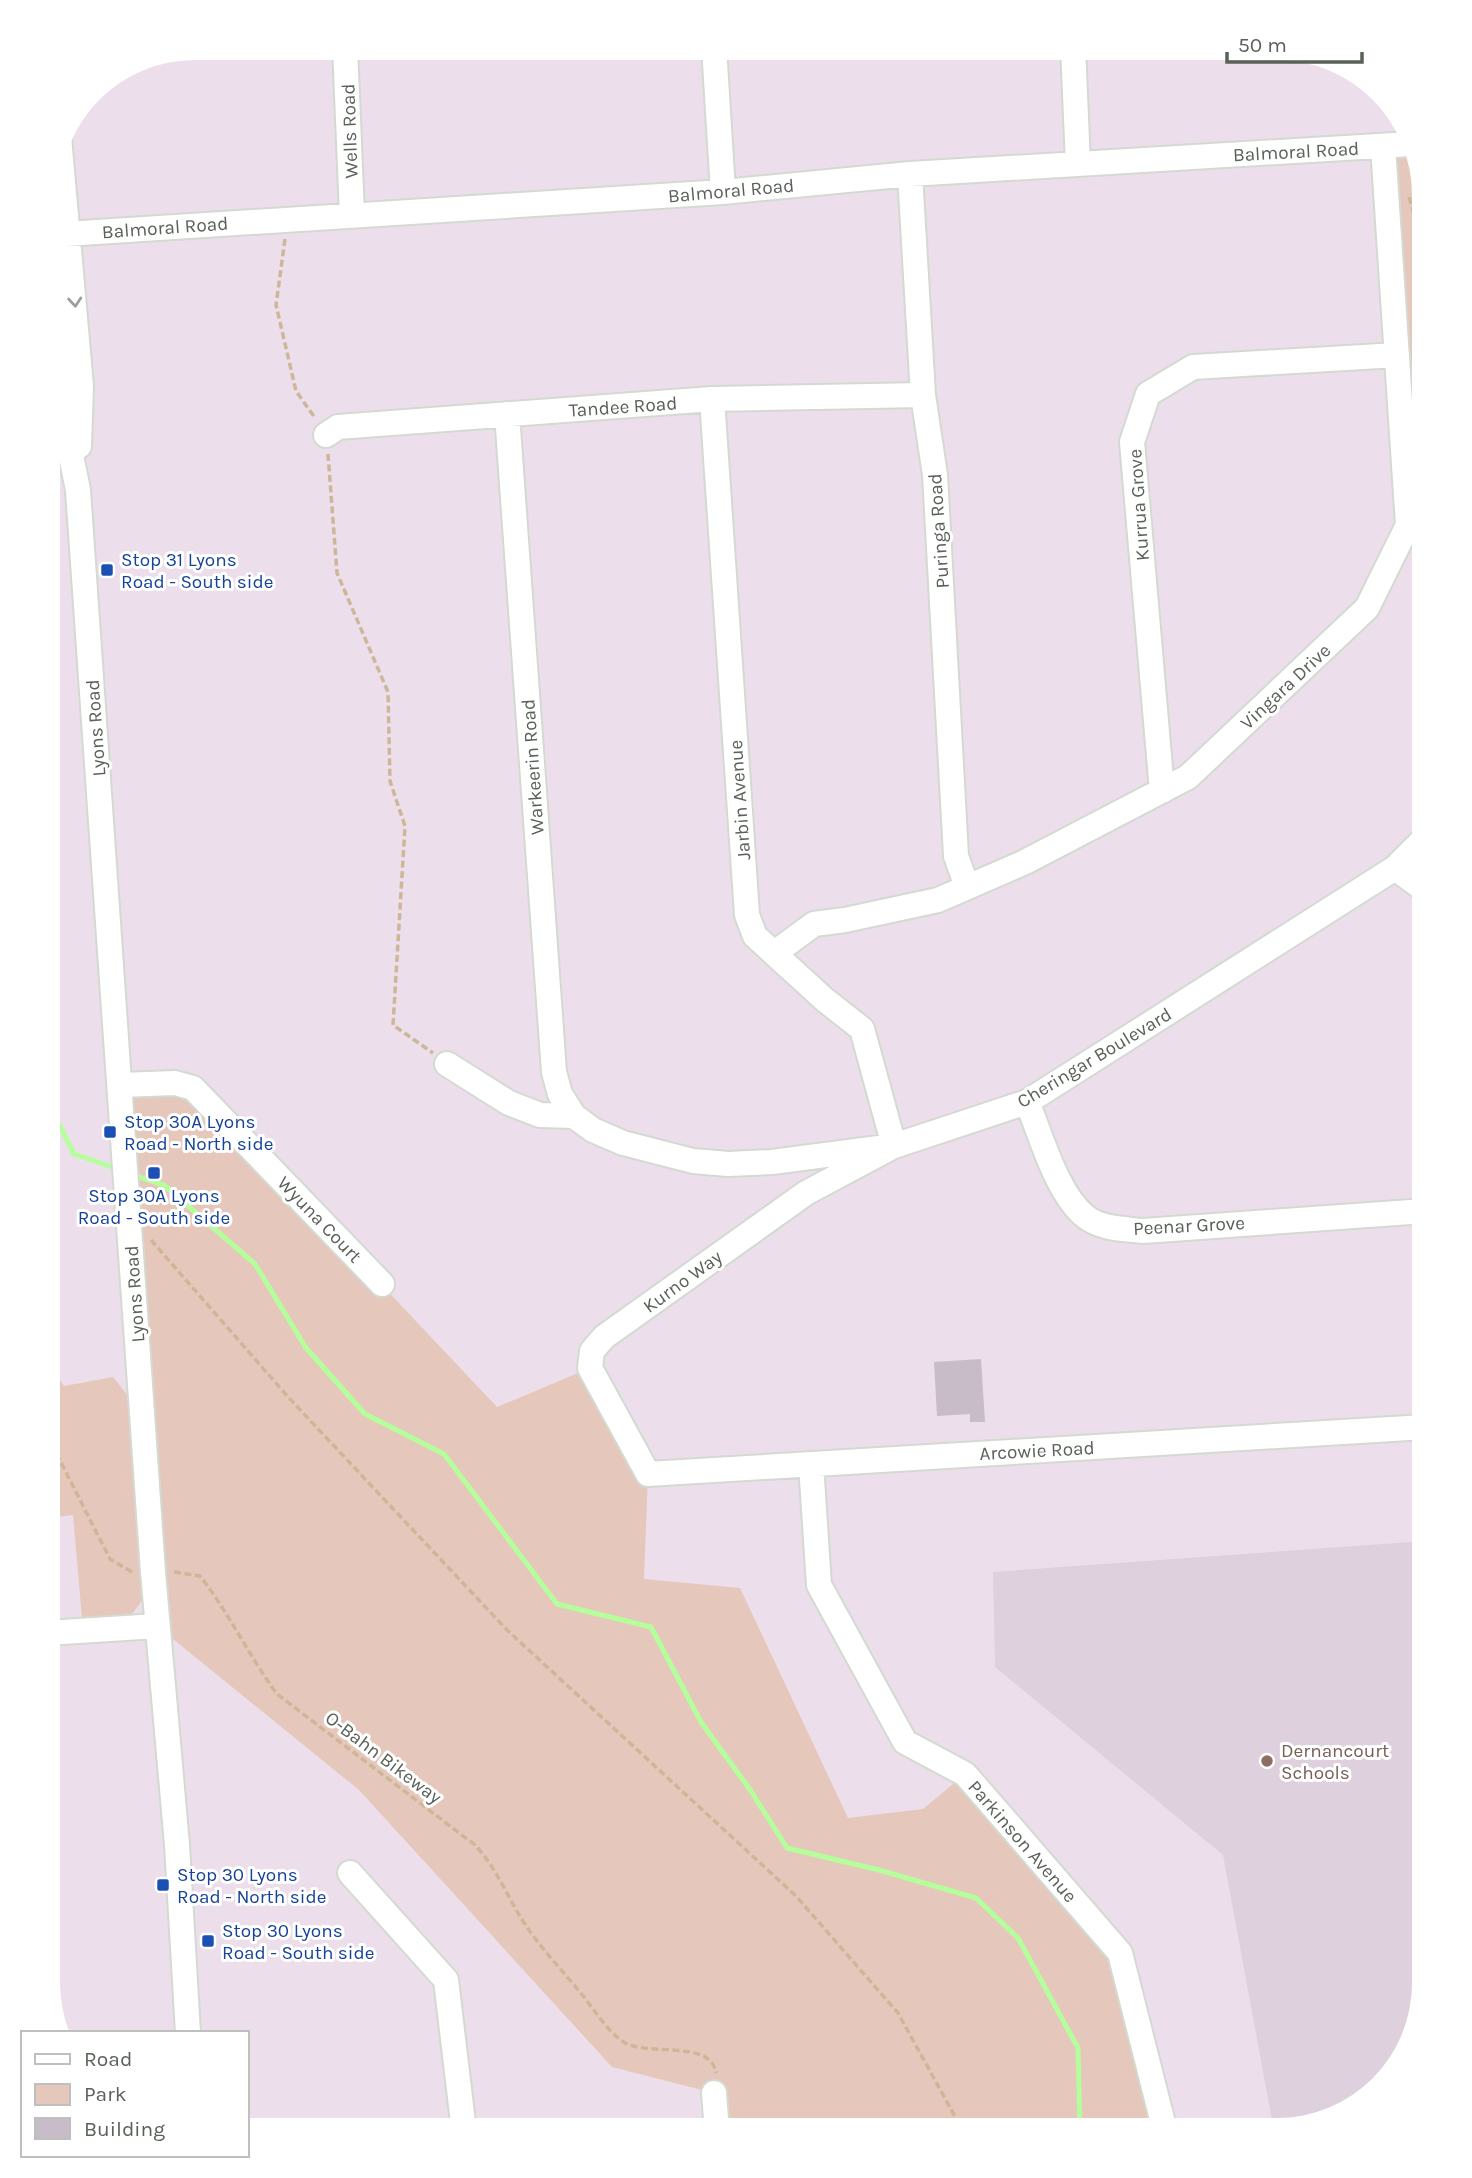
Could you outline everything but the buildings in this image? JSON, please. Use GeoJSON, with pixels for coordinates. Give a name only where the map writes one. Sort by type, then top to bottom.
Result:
{"type":"FeatureCollection","features":[{"type":"Feature","properties":{"kind":"street","name":"Wells Road"},"geometry":{"type":"LineString","coordinates":[[346,60],[352,215]]}},
{"type":"Feature","properties":{"kind":"street"},"geometry":{"type":"LineString","coordinates":[[715,60],[723,192]]}},
{"type":"Feature","properties":{"kind":"street"},"geometry":{"type":"LineString","coordinates":[[1074,60],[1078,164]]}},
{"type":"Feature","properties":{"kind":"street","name":"Balmoral Road"},"geometry":{"type":"LineString","coordinates":[[60,235],[723,192],[910,174],[1403,145]]}},
{"type":"Feature","properties":{"kind":"street","name":"Vingara Drive"},"geometry":{"type":"LineString","coordinates":[[1384,146],[1397,355],[1412,492]]}},
{"type":"Feature","properties":{"kind":"street","name":"Puringa Road"},"geometry":{"type":"LineString","coordinates":[[910,174],[923,395],[935,475],[956,856],[967,887]]}},
{"type":"Feature","properties":{"kind":"street","name":"Lyons Road"},"geometry":{"type":"LineString","coordinates":[[60,235],[81,386],[80,442],[76,471],[153,1572],[177,1844],[188,2031]]}},
{"type":"Feature","properties":{"kind":"street","name":"Kurrua Grove"},"geometry":{"type":"LineString","coordinates":[[1161,791],[1132,442],[1147,394],[1193,367],[1397,355]]}},
{"type":"Feature","properties":{"kind":"street","name":"Tandee Road"},"geometry":{"type":"LineString","coordinates":[[327,435],[338,428],[712,399],[923,395]]}},
{"type":"Feature","properties":{"kind":"street","name":"Jarbin Avenue"},"geometry":{"type":"LineString","coordinates":[[712,399],[747,915],[755,936],[776,952],[825,1000],[862,1029],[894,1146]]}},
{"type":"Feature","properties":{"kind":"street","name":"Warkeerin Road"},"geometry":{"type":"LineString","coordinates":[[508,414],[554,1072],[560,1094],[574,1116]]}},
{"type":"Feature","properties":{"kind":"street","name":"Vingara Drive"},"geometry":{"type":"LineString","coordinates":[[776,952],[814,924],[938,900],[1025,862],[1188,777],[1367,607],[1412,534]]}},
{"type":"Feature","properties":{"kind":"street","name":"Cheringar Boulevard"},"geometry":{"type":"LineString","coordinates":[[447,1064],[509,1103],[540,1115],[574,1116],[593,1130],[623,1143],[692,1161],[728,1164],[894,1146],[1027,1102],[1395,868],[1412,851]]}},
{"type":"Feature","properties":{"kind":"street"},"geometry":{"type":"LineString","coordinates":[[1395,868],[1412,880]]}},
{"type":"Feature","properties":{"kind":"street","name":"Wyuna Court"},"geometry":{"type":"LineString","coordinates":[[120,1085],[175,1083],[192,1088],[382,1284]]}},
{"type":"Feature","properties":{"kind":"street","name":"Peenar Grove"},"geometry":{"type":"LineString","coordinates":[[1027,1102],[1064,1191],[1086,1217],[1111,1227],[1143,1231],[1412,1212]]}},
{"type":"Feature","properties":{"kind":"street","name":"Kurno Way"},"geometry":{"type":"LineString","coordinates":[[649,1474],[590,1368],[592,1351],[604,1337],[806,1193],[894,1146]]}},
{"type":"Feature","properties":{"kind":"street","name":"Arcowie Road"},"geometry":{"type":"LineString","coordinates":[[649,1474],[1412,1428]]}},
{"type":"Feature","properties":{"kind":"street","name":"Parkinson Avenue"},"geometry":{"type":"LineString","coordinates":[[811,1464],[819,1585],[905,1742],[965,1774],[1120,1953],[1162,2118]]}},
{"type":"Feature","properties":{"kind":"street"},"geometry":{"type":"LineString","coordinates":[[60,1632],[157,1626]]}},
{"type":"Feature","properties":{"kind":"street"},"geometry":{"type":"LineString","coordinates":[[350,1873],[446,1980],[463,2118]]}},
{"type":"Feature","properties":{"kind":"street"},"geometry":{"type":"LineString","coordinates":[[714,2092],[716,2118]]}},
{"type":"Feature","properties":{"kind":"path"},"geometry":{"type":"LineString","coordinates":[[1407,191],[1412,207]]}},
{"type":"Feature","properties":{"kind":"path"},"geometry":{"type":"LineString","coordinates":[[284,219],[285,240],[276,305],[296,391],[327,435],[338,573],[388,692],[390,781],[405,826],[393,1024],[447,1064]]}},
{"type":"Feature","properties":{"kind":"path"},"geometry":{"type":"LineString","coordinates":[[129,1215],[289,1398],[508,1630],[796,1896],[898,2013],[956,2118]]}},
{"type":"Feature","properties":{"kind":"path","name":"O-Bahn Bikeway"},"geometry":{"type":"LineString","coordinates":[[60,1461],[110,1559],[131,1572],[200,1576],[221,1603],[252,1661],[277,1694],[475,1845],[486,1857],[524,1922],[611,2031],[635,2048],[693,2051],[707,2058],[715,2067],[714,2092]]}},
{"type":"Feature","properties":{"kind":"shaded area","name":"Dernancourt Schools"},"geometry":{"type":"Polygon","coordinates":[[[1412,1542],[1411,2001],[1408,2018],[1394,2051],[1385,2066],[1360,2091],[1312,2114],[1272,2118],[1223,1855],[995,1667],[993,1572],[1412,1542]]]}},
{"type":"Feature","properties":{"kind":"green space"},"geometry":{"type":"Polygon","coordinates":[[[1403,145],[1411,177],[1412,527],[1408,525],[1383,146],[1403,145]]]}},
{"type":"Feature","properties":{"kind":"green space"},"geometry":{"type":"Polygon","coordinates":[[[163,1084],[213,1106],[497,1407],[590,1368],[648,1474],[644,1579],[740,1588],[848,1818],[923,1809],[965,1774],[1120,1953],[1162,2118],[716,2118],[714,2093],[612,2067],[359,1790],[157,1626],[120,1085],[163,1084]]]}},
{"type":"Feature","properties":{"kind":"green space"},"geometry":{"type":"Polygon","coordinates":[[[113,1377],[135,1405],[148,1593],[132,1614],[82,1618],[73,1515],[60,1516],[60,1380],[64,1386],[113,1377]]]}},
{"type":"Feature","properties":{"kind":"waterway"},"geometry":{"type":"LineString","coordinates":[[60,1126],[74,1154],[115,1168]]}},
{"type":"Feature","properties":{"kind":"waterway"},"geometry":{"type":"LineString","coordinates":[[136,1176],[164,1185],[255,1264],[306,1348],[365,1414],[444,1454],[557,1604],[651,1627],[701,1722],[751,1791],[787,1848],[879,1870],[976,1898],[1018,1938],[1078,2048],[1080,2118]]}},
{"type":"Feature","properties":{"kind":"place","name":"Stop 31 Lyons Road - South side"},"geometry":{"type":"Point","coordinates":[107,570]}},
{"type":"Feature","properties":{"kind":"place","name":"Stop 30A Lyons Road - North side"},"geometry":{"type":"Point","coordinates":[110,1132]}},
{"type":"Feature","properties":{"kind":"place","name":"Stop 30A Lyons Road - South side"},"geometry":{"type":"Point","coordinates":[154,1173]}},
{"type":"Feature","properties":{"kind":"place","name":"Dernancourt Schools"},"geometry":{"type":"Point","coordinates":[1267,1761]}},
{"type":"Feature","properties":{"kind":"place","name":"Stop 30 Lyons Road - North side"},"geometry":{"type":"Point","coordinates":[163,1885]}},
{"type":"Feature","properties":{"kind":"place","name":"Stop 30 Lyons Road - South side"},"geometry":{"type":"Point","coordinates":[208,1941]}}]}
